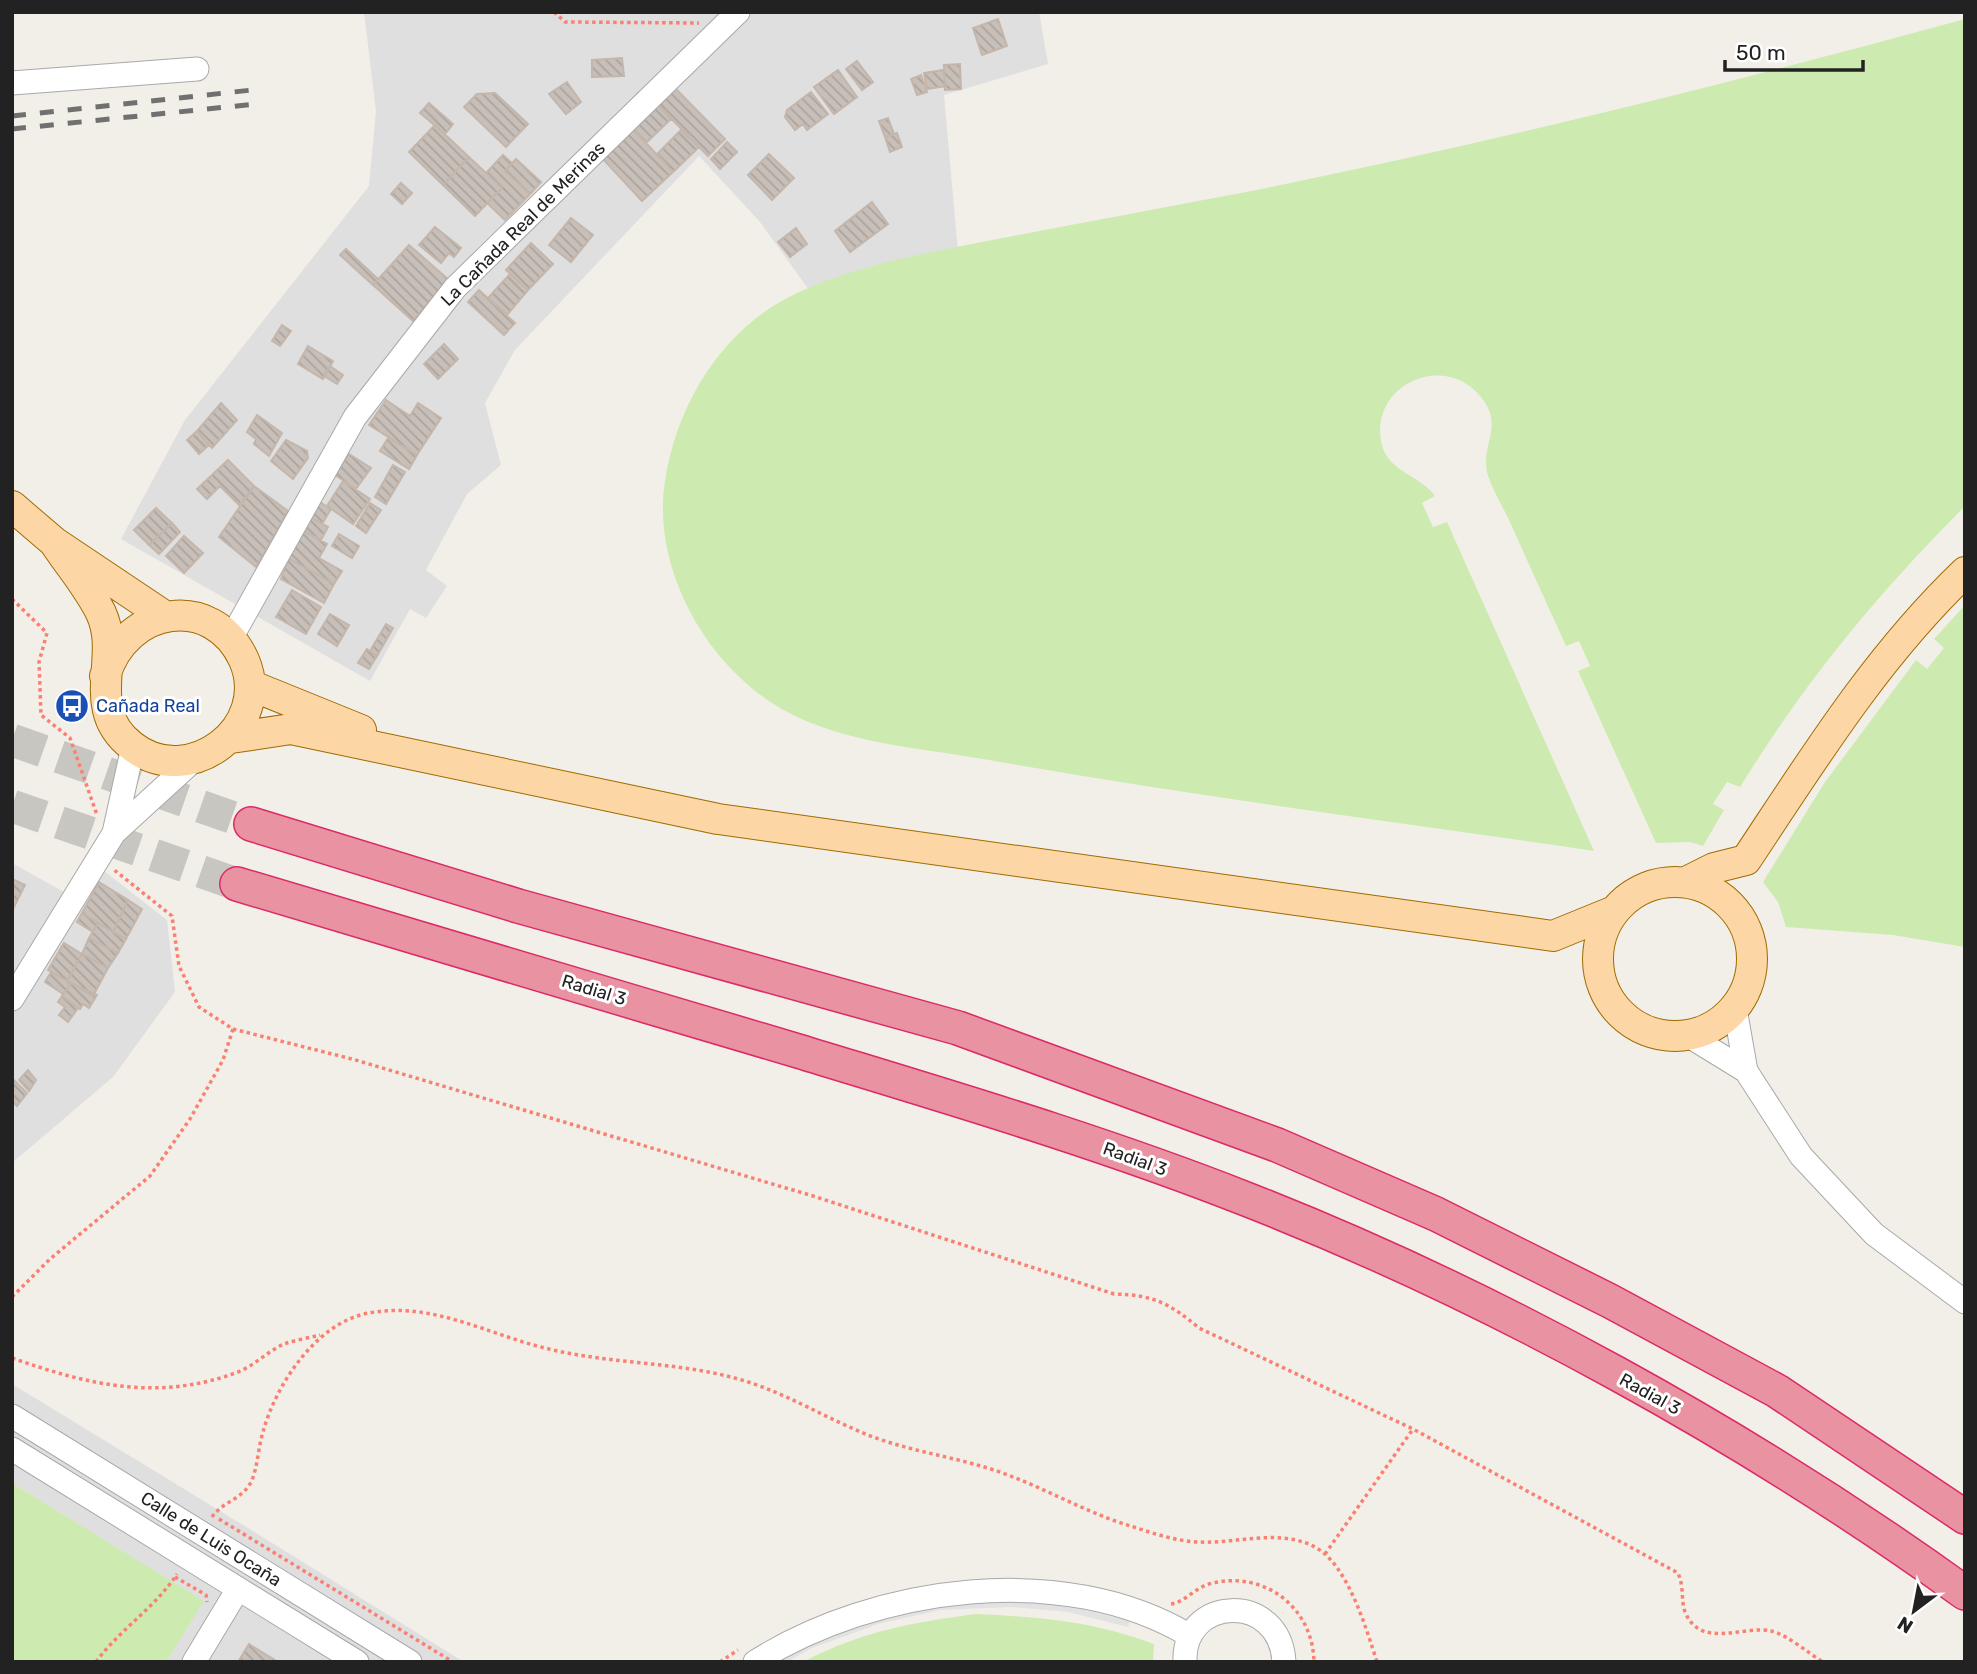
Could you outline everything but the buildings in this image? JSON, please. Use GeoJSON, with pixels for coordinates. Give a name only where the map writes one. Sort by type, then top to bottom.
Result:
{"type":"FeatureCollection","features":[{"type":"Feature","properties":{"kind":"highway"},"geometry":{"type":"LineString","coordinates":[[251,824],[518,906],[958,1028],[1277,1144],[1436,1214],[1610,1301],[1777,1391],[1965,1517]]}},
{"type":"Feature","properties":{"kind":"highway","name":"Radial 3"},"geometry":{"type":"LineString","coordinates":[[237,884],[1034,1122],[1248,1200],[1444,1286],[1660,1398],[1890,1539],[1965,1593]]}},
{"type":"Feature","properties":{"kind":"main road"},"geometry":{"type":"LineString","coordinates":[[12,506],[54,542],[166,617]]}},
{"type":"Feature","properties":{"kind":"main road"},"geometry":{"type":"LineString","coordinates":[[54,542],[101,613],[107,639],[105,676],[104,696],[109,715],[119,733],[133,747],[153,757],[174,762],[195,759],[220,747],[231,738],[242,722],[250,685],[244,661],[230,639],[212,625],[190,617],[166,617],[141,626],[120,643],[105,676]]}},
{"type":"Feature","properties":{"kind":"main road"},"geometry":{"type":"LineString","coordinates":[[1741,919],[1746,860],[1858,692],[1933,603],[1965,572]]}},
{"type":"Feature","properties":{"kind":"main road"},"geometry":{"type":"LineString","coordinates":[[250,685],[379,736],[478,767]]}},
{"type":"Feature","properties":{"kind":"main road"},"geometry":{"type":"LineString","coordinates":[[231,738],[291,729],[719,819],[1553,936],[1612,912]]}},
{"type":"Feature","properties":{"kind":"main road"},"geometry":{"type":"LineString","coordinates":[[1686,882],[1714,868],[1746,860]]}},
{"type":"Feature","properties":{"kind":"main road"},"geometry":{"type":"LineString","coordinates":[[1665,882],[1686,882],[1718,895],[1741,919],[1751,941],[1753,964],[1744,996],[1735,1009],[1714,1027],[1689,1036],[1667,1037],[1646,1031],[1627,1020],[1609,1001],[1599,977],[1599,943],[1612,912],[1627,897],[1645,887],[1665,882]]}},
{"type":"Feature","properties":{"kind":"main road"},"geometry":{"type":"LineString","coordinates":[[1553,936],[1599,977]]}},
{"type":"Feature","properties":{"kind":"street","name":"La Cañada Real de Merinas"},"geometry":{"type":"LineString","coordinates":[[230,639],[355,417],[455,288],[732,18]]}},
{"type":"Feature","properties":{"kind":"street"},"geometry":{"type":"LineString","coordinates":[[12,83],[197,69]]}},
{"type":"Feature","properties":{"kind":"street"},"geometry":{"type":"LineString","coordinates":[[107,845],[133,747]]}},
{"type":"Feature","properties":{"kind":"street"},"geometry":{"type":"LineString","coordinates":[[12,999],[107,845],[195,759]]}},
{"type":"Feature","properties":{"kind":"street"},"geometry":{"type":"LineString","coordinates":[[1735,1009],[1746,1071],[1801,1156],[1874,1234],[1965,1302]]}},
{"type":"Feature","properties":{"kind":"street"},"geometry":{"type":"LineString","coordinates":[[1689,1036],[1746,1071]]}},
{"type":"Feature","properties":{"kind":"street","name":"Calle de Luis Ocaña"},"geometry":{"type":"LineString","coordinates":[[12,1416],[410,1662]]}},
{"type":"Feature","properties":{"kind":"street","name":"Calle de Luis Ocaña"},"geometry":{"type":"LineString","coordinates":[[12,1449],[357,1662]]}},
{"type":"Feature","properties":{"kind":"street"},"geometry":{"type":"LineString","coordinates":[[194,1662],[239,1589]]}},
{"type":"Feature","properties":{"kind":"street"},"geometry":{"type":"LineString","coordinates":[[755,1662],[813,1630],[859,1613],[934,1595],[977,1591],[1030,1592],[1090,1600],[1145,1615],[1190,1636]]}},
{"type":"Feature","properties":{"kind":"street"},"geometry":{"type":"LineString","coordinates":[[1185,1662],[1190,1636],[1197,1626],[1217,1612],[1229,1610],[1253,1613],[1264,1619],[1280,1638],[1284,1662]]}},
{"type":"Feature","properties":{"kind":"path"},"geometry":{"type":"LineString","coordinates":[[554,12],[565,22],[732,18]]}},
{"type":"Feature","properties":{"kind":"path"},"geometry":{"type":"LineString","coordinates":[[12,599],[47,633],[39,662],[41,715],[70,738],[107,845],[172,916],[179,966],[199,1007],[233,1029],[352,1059],[813,1196],[1114,1294],[1154,1298],[1176,1309],[1199,1328],[1413,1429],[1678,1573],[1684,1588],[1682,1602],[1687,1616],[1697,1627],[1712,1634],[1772,1631],[1823,1662]]}},
{"type":"Feature","properties":{"kind":"path"},"geometry":{"type":"LineString","coordinates":[[12,1297],[50,1259],[150,1176],[190,1119],[223,1060],[233,1029]]}},
{"type":"Feature","properties":{"kind":"path"},"geometry":{"type":"LineString","coordinates":[[453,1662],[223,1520],[210,1519],[219,1507],[245,1491],[252,1481],[264,1428],[303,1354],[322,1334],[343,1321],[369,1312],[424,1312],[466,1321],[547,1349],[700,1370],[775,1391],[885,1441],[1007,1475],[1108,1518],[1160,1535],[1197,1542],[1289,1537],[1325,1554],[1353,1595],[1377,1662]]}},
{"type":"Feature","properties":{"kind":"path"},"geometry":{"type":"LineString","coordinates":[[12,1358],[71,1377],[133,1389],[183,1385],[239,1371],[283,1345],[322,1334]]}},
{"type":"Feature","properties":{"kind":"path"},"geometry":{"type":"LineString","coordinates":[[1325,1554],[1413,1429]]}},
{"type":"Feature","properties":{"kind":"path"},"geometry":{"type":"LineString","coordinates":[[96,1662],[113,1639],[161,1597],[174,1577],[205,1595],[208,1603]]}},
{"type":"Feature","properties":{"kind":"shaded area"},"geometry":{"type":"Polygon","coordinates":[[[364,12],[1039,12],[1048,64],[944,95],[958,252],[830,319],[760,222],[699,156],[515,350],[485,403],[501,465],[467,494],[426,570],[447,586],[426,618],[410,609],[370,681],[121,539],[185,420],[369,186],[376,111],[364,12]]]}},
{"type":"Feature","properties":{"kind":"shaded area"},"geometry":{"type":"Polygon","coordinates":[[[12,863],[82,902],[104,871],[167,920],[175,992],[113,1077],[12,1163],[12,863]]]}},
{"type":"Feature","properties":{"kind":"shaded area"},"geometry":{"type":"Polygon","coordinates":[[[12,1384],[464,1662],[166,1662],[203,1601],[12,1483],[12,1384]]]}},
{"type":"Feature","properties":{"kind":"shaded area"},"geometry":{"type":"Polygon","coordinates":[[[1012,1601],[1069,1606],[1130,1621],[1128,1627],[1068,1612],[1012,1607],[940,1610],[878,1624],[812,1648],[787,1662],[773,1662],[849,1627],[938,1605],[1012,1601]]]}},
{"type":"Feature","properties":{"kind":"green space"},"geometry":{"type":"Polygon","coordinates":[[[1965,19],[1965,506],[1901,573],[1844,640],[1791,710],[1740,787],[1727,782],[1713,804],[1724,810],[1703,846],[1690,842],[1656,843],[1578,671],[1590,666],[1579,641],[1566,646],[1491,484],[1486,462],[1492,425],[1487,406],[1465,383],[1448,376],[1430,376],[1413,381],[1398,390],[1387,404],[1381,421],[1384,451],[1390,460],[1435,496],[1422,503],[1433,527],[1447,522],[1594,851],[1140,785],[904,747],[847,735],[793,715],[744,682],[722,659],[687,605],[674,575],[666,544],[663,512],[665,481],[680,423],[708,370],[727,346],[748,325],[772,307],[799,292],[902,258],[1246,192],[1427,154],[1696,90],[1965,19]]]}},
{"type":"Feature","properties":{"kind":"green space"},"geometry":{"type":"Polygon","coordinates":[[[1965,605],[1965,947],[1893,935],[1786,927],[1778,902],[1763,882],[1825,782],[1916,660],[1927,669],[1944,648],[1934,639],[1965,605]]]}},
{"type":"Feature","properties":{"kind":"green space"},"geometry":{"type":"Polygon","coordinates":[[[12,1483],[204,1601],[166,1662],[12,1662],[12,1483]]]}},
{"type":"Feature","properties":{"kind":"green space"},"geometry":{"type":"Polygon","coordinates":[[[976,1614],[1045,1619],[1109,1630],[1154,1644],[1153,1662],[803,1662],[845,1643],[887,1630],[976,1614]]]}},
{"type":"Feature","properties":{"kind":"tunnel"},"geometry":{"type":"LineString","coordinates":[[12,740],[251,824]]}},
{"type":"Feature","properties":{"kind":"tunnel"},"geometry":{"type":"LineString","coordinates":[[12,806],[237,884]]}},
{"type":"Feature","properties":{"kind":"railway"},"geometry":{"type":"LineString","coordinates":[[12,116],[252,90]]}},
{"type":"Feature","properties":{"kind":"railway"},"geometry":{"type":"LineString","coordinates":[[12,129],[256,104]]}},
{"type":"Feature","properties":{"kind":"place","name":"Cañada Real"},"geometry":{"type":"Point","coordinates":[72,706]}}]}
